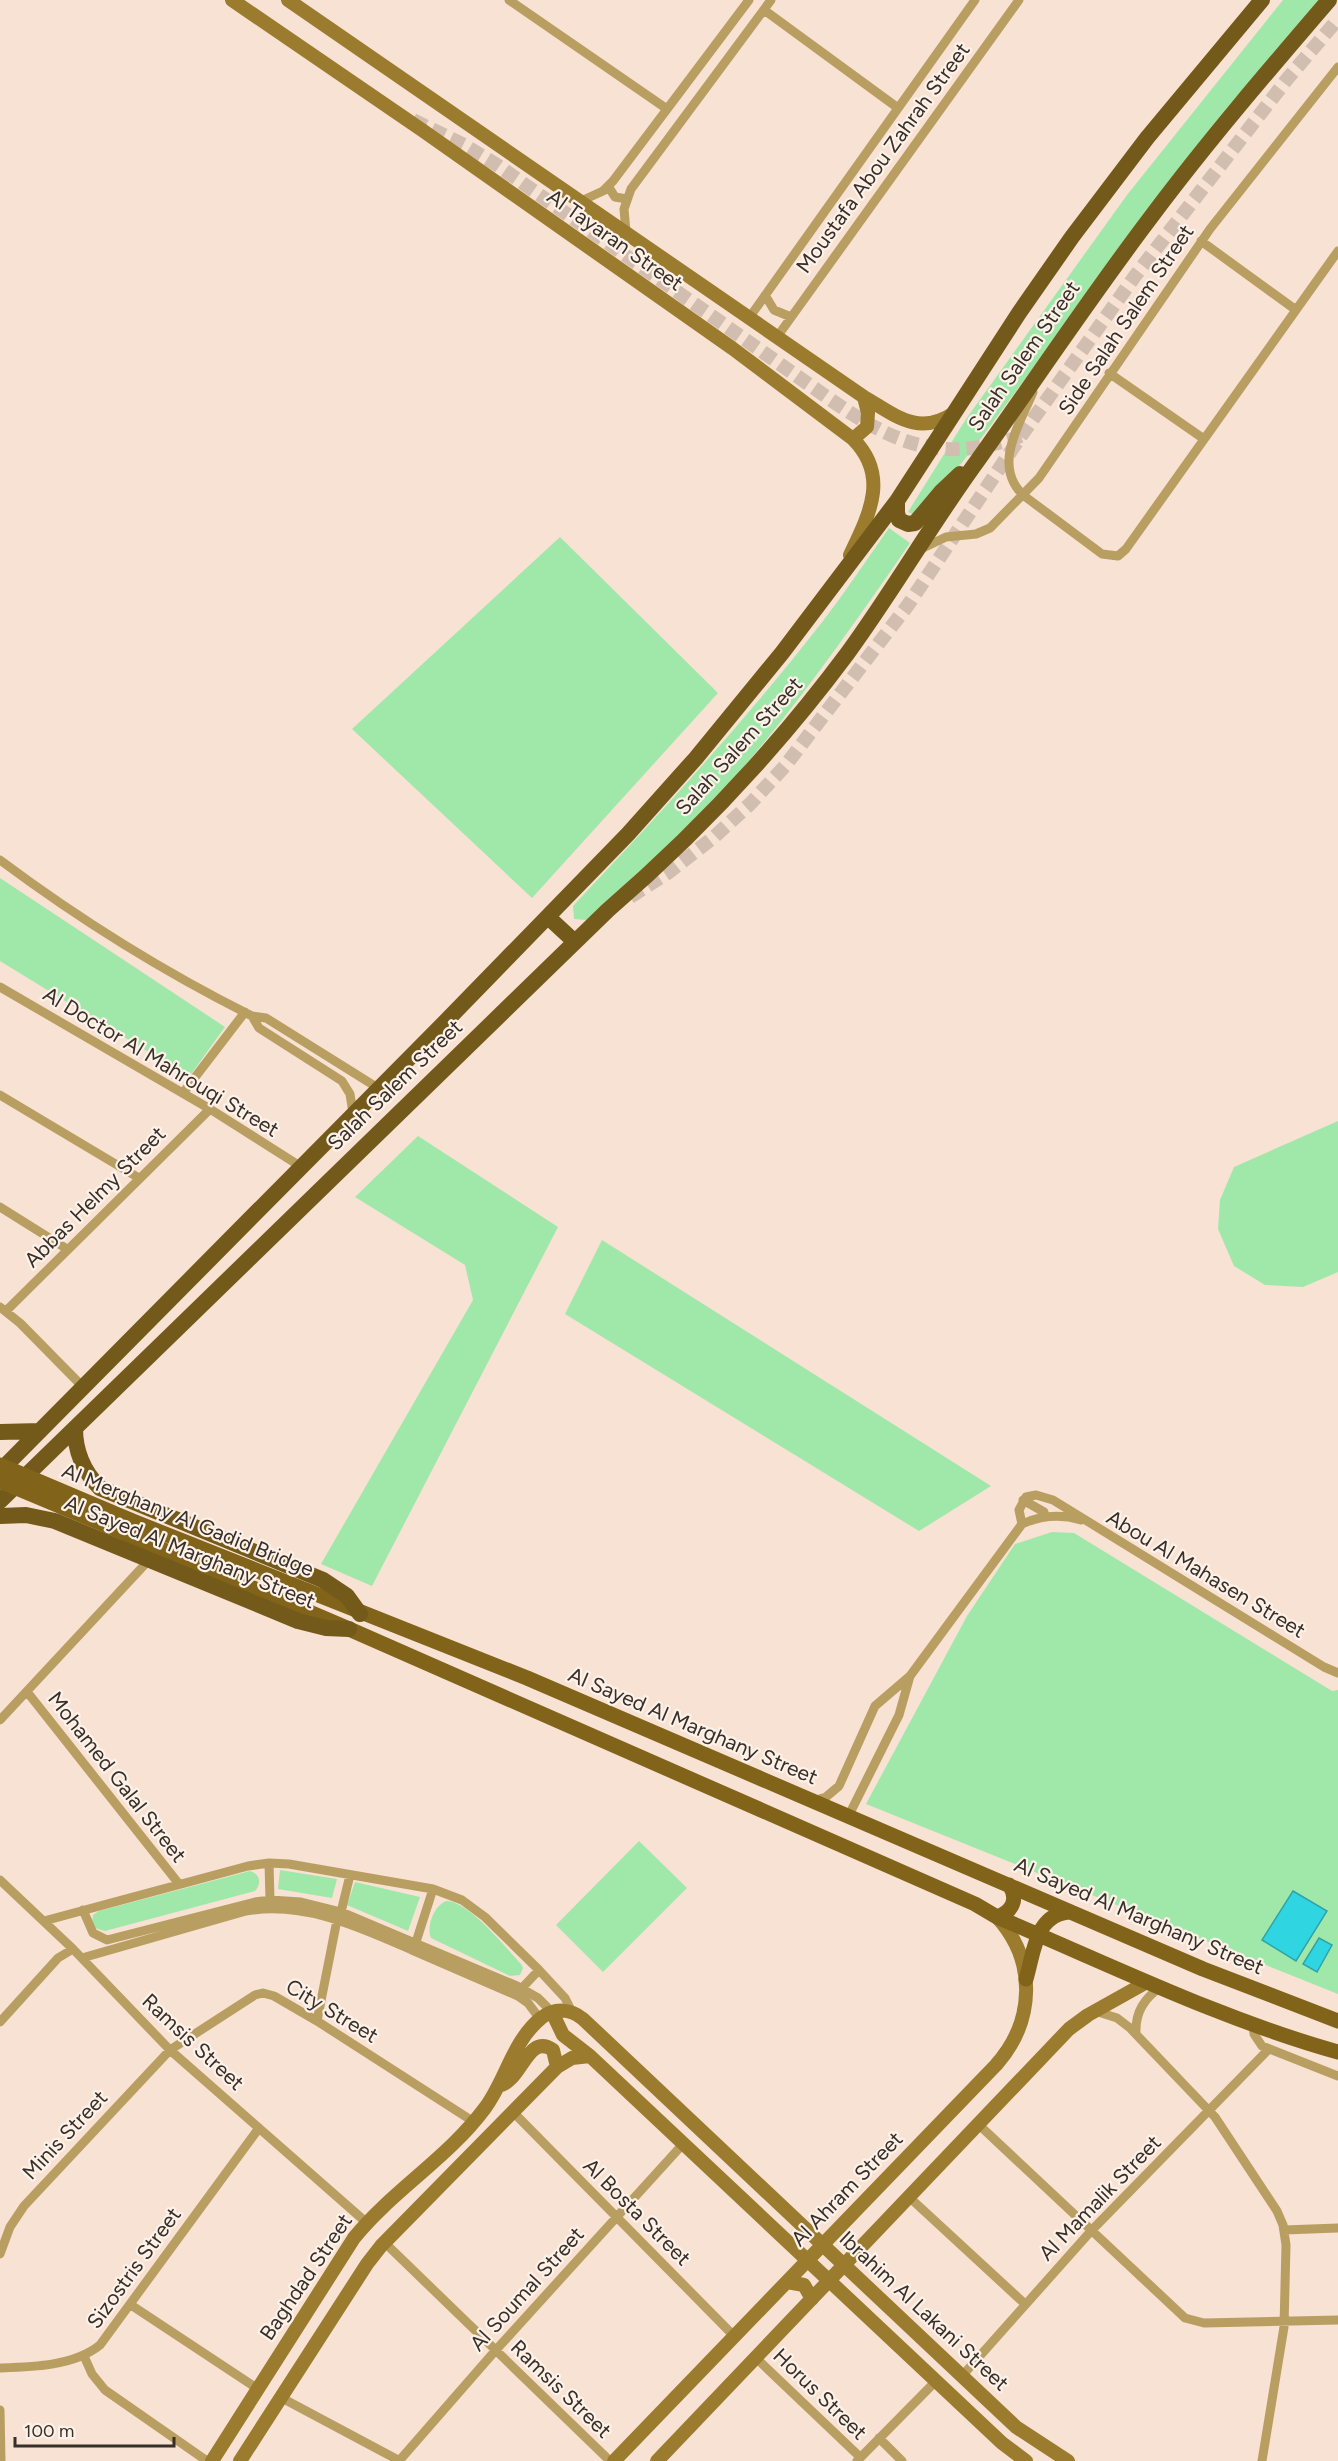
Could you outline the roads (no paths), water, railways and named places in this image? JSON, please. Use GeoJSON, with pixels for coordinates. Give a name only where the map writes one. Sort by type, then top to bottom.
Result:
{"type":"FeatureCollection","features":[{"type":"Feature","properties":{"kind":"highway","name":"Salah Salem Street"},"geometry":{"type":"LineString","coordinates":[[0,1472],[303,1168],[378,1088],[548,917],[711,741],[897,501],[1072,237],[1147,138],[1262,0]]}},
{"type":"Feature","properties":{"kind":"highway","name":"Salah Salem Street"},"geometry":{"type":"LineString","coordinates":[[0,1501],[575,942],[700,824],[765,755],[844,657],[976,463],[1163,201],[1240,103],[1329,0]]}},
{"type":"Feature","properties":{"kind":"highway"},"geometry":{"type":"LineString","coordinates":[[1303,30],[1338,4]]}},
{"type":"Feature","properties":{"kind":"highway"},"geometry":{"type":"LineString","coordinates":[[897,501],[899,520],[908,525],[915,523],[951,482],[976,463]]}},
{"type":"Feature","properties":{"kind":"highway"},"geometry":{"type":"LineString","coordinates":[[548,917],[575,942]]}},
{"type":"Feature","properties":{"kind":"highway","name":"Al Sayed Al Marghany Street"},"geometry":{"type":"LineString","coordinates":[[75,1428],[76,1446],[82,1464],[100,1488],[323,1580],[347,1596],[360,1614]]}},
{"type":"Feature","properties":{"kind":"highway"},"geometry":{"type":"LineString","coordinates":[[0,1432],[40,1431]]}},
{"type":"Feature","properties":{"kind":"highway"},"geometry":{"type":"LineString","coordinates":[[86,1534],[92,1510],[110,1492]]}},
{"type":"Feature","properties":{"kind":"highway","name":"Al Sayed Al Marghany Street"},"geometry":{"type":"LineString","coordinates":[[0,1516],[41,1517],[298,1621],[326,1628],[349,1629]]}},
{"type":"Feature","properties":{"kind":"main road","name":"Al Tayaran Street"},"geometry":{"type":"LineString","coordinates":[[232,0],[423,130],[732,348],[853,440],[868,459],[874,489],[867,518],[843,570]]}},
{"type":"Feature","properties":{"kind":"main road","name":"Al Tayaran Street"},"geometry":{"type":"LineString","coordinates":[[288,0],[864,397],[899,418],[917,424],[936,422],[954,413]]}},
{"type":"Feature","properties":{"kind":"main road"},"geometry":{"type":"LineString","coordinates":[[853,440],[867,428],[868,412],[864,397]]}},
{"type":"Feature","properties":{"kind":"main road","name":"Al Merghany Al Gadid Bridge"},"geometry":{"type":"LineString","coordinates":[[0,1465],[360,1614]]}},
{"type":"Feature","properties":{"kind":"main road","name":"Al Merghany Al Gadid Bridge"},"geometry":{"type":"LineString","coordinates":[[0,1481],[349,1629]]}},
{"type":"Feature","properties":{"kind":"main road","name":"Al Sayed Al Marghany Street"},"geometry":{"type":"LineString","coordinates":[[360,1614],[536,1682],[1216,1975],[1338,2021]]}},
{"type":"Feature","properties":{"kind":"main road"},"geometry":{"type":"LineString","coordinates":[[372,1639],[380,1622]]}},
{"type":"Feature","properties":{"kind":"main road","name":"Al Sayed Al Marghany Street"},"geometry":{"type":"LineString","coordinates":[[349,1629],[1154,1985],[1253,2024],[1338,2052]]}},
{"type":"Feature","properties":{"kind":"main road"},"geometry":{"type":"LineString","coordinates":[[997,1917],[1013,1905],[1013,1892],[1009,1885]]}},
{"type":"Feature","properties":{"kind":"main road"},"geometry":{"type":"LineString","coordinates":[[1026,1979],[1038,1934],[1050,1917],[1071,1912]]}},
{"type":"Feature","properties":{"kind":"main road","name":"Al Ahram Street"},"geometry":{"type":"LineString","coordinates":[[612,2461],[1005,2054],[1022,2023],[1026,2002],[1026,1979],[1017,1945],[997,1917]]}},
{"type":"Feature","properties":{"kind":"main road"},"geometry":{"type":"LineString","coordinates":[[657,2461],[1069,2029],[1094,2011],[1154,1985]]}},
{"type":"Feature","properties":{"kind":"main road"},"geometry":{"type":"LineString","coordinates":[[546,2015],[578,2015]]}},
{"type":"Feature","properties":{"kind":"main road","name":"Ibrahim Al Lakani Street"},"geometry":{"type":"LineString","coordinates":[[546,2015],[563,2036],[590,2056],[1002,2443],[1024,2461]]}},
{"type":"Feature","properties":{"kind":"main road","name":"Baghdad Street"},"geometry":{"type":"LineString","coordinates":[[212,2461],[351,2243],[367,2223],[474,2122],[489,2103],[519,2044],[546,2015]]}},
{"type":"Feature","properties":{"kind":"main road"},"geometry":{"type":"LineString","coordinates":[[563,2036],[570,2023],[578,2015]]}},
{"type":"Feature","properties":{"kind":"main road","name":"Ibrahim Al Lakani Street"},"geometry":{"type":"LineString","coordinates":[[578,2015],[1016,2427],[1068,2461]]}},
{"type":"Feature","properties":{"kind":"main road"},"geometry":{"type":"LineString","coordinates":[[498,2086],[512,2080],[527,2056],[537,2047],[546,2046],[553,2050],[557,2067]]}},
{"type":"Feature","properties":{"kind":"main road","name":"Baghdad Street"},"geometry":{"type":"LineString","coordinates":[[240,2461],[367,2264],[384,2242],[557,2067],[572,2058],[590,2056]]}},
{"type":"Feature","properties":{"kind":"main road"},"geometry":{"type":"LineString","coordinates":[[787,2282],[804,2285],[812,2299]]}},
{"type":"Feature","properties":{"kind":"street"},"geometry":{"type":"LineString","coordinates":[[509,0],[667,109]]}},
{"type":"Feature","properties":{"kind":"street"},"geometry":{"type":"LineString","coordinates":[[581,201],[596,195],[608,186],[749,0]]}},
{"type":"Feature","properties":{"kind":"street"},"geometry":{"type":"LineString","coordinates":[[626,232],[624,210],[631,189],[771,0]]}},
{"type":"Feature","properties":{"kind":"street","name":"Moustafa Abou Zahrah Street"},"geometry":{"type":"LineString","coordinates":[[749,318],[975,0]]}},
{"type":"Feature","properties":{"kind":"street","name":"Moustafa Abou Zahrah Street"},"geometry":{"type":"LineString","coordinates":[[777,337],[1019,0]]}},
{"type":"Feature","properties":{"kind":"street"},"geometry":{"type":"LineString","coordinates":[[764,10],[898,108]]}},
{"type":"Feature","properties":{"kind":"street","name":"Side Salah Salem Street"},"geometry":{"type":"LineString","coordinates":[[915,552],[946,537],[985,531],[994,525],[1023,495],[1053,459],[1109,373],[1201,241],[1338,67]]}},
{"type":"Feature","properties":{"kind":"street"},"geometry":{"type":"LineString","coordinates":[[608,186],[615,197],[627,199]]}},
{"type":"Feature","properties":{"kind":"street"},"geometry":{"type":"LineString","coordinates":[[1201,241],[1296,310]]}},
{"type":"Feature","properties":{"kind":"street"},"geometry":{"type":"LineString","coordinates":[[1041,374],[1009,455],[1011,478],[1023,495],[1102,554],[1118,556],[1126,549],[1338,251]]}},
{"type":"Feature","properties":{"kind":"street"},"geometry":{"type":"LineString","coordinates":[[765,295],[774,310],[791,317]]}},
{"type":"Feature","properties":{"kind":"street"},"geometry":{"type":"LineString","coordinates":[[1109,373],[1204,439]]}},
{"type":"Feature","properties":{"kind":"street"},"geometry":{"type":"LineString","coordinates":[[0,860],[84,918],[163,967],[249,1014],[266,1018],[378,1088]]}},
{"type":"Feature","properties":{"kind":"street","name":"Al Doctor Al Mahrouqi Street"},"geometry":{"type":"LineString","coordinates":[[0,987],[210,1109],[303,1168]]}},
{"type":"Feature","properties":{"kind":"street"},"geometry":{"type":"LineString","coordinates":[[183,1093],[249,1014]]}},
{"type":"Feature","properties":{"kind":"street"},"geometry":{"type":"LineString","coordinates":[[249,1014],[260,1028],[342,1082],[353,1100],[353,1114]]}},
{"type":"Feature","properties":{"kind":"street"},"geometry":{"type":"LineString","coordinates":[[0,1095],[138,1178]]}},
{"type":"Feature","properties":{"kind":"street","name":"Abbas Helmy Street"},"geometry":{"type":"LineString","coordinates":[[3,1309],[210,1109]]}},
{"type":"Feature","properties":{"kind":"street"},"geometry":{"type":"LineString","coordinates":[[0,1207],[67,1249]]}},
{"type":"Feature","properties":{"kind":"street"},"geometry":{"type":"LineString","coordinates":[[3,1309],[84,1388]]}},
{"type":"Feature","properties":{"kind":"street"},"geometry":{"type":"LineString","coordinates":[[810,1801],[826,1797],[839,1786],[871,1712],[883,1697],[910,1676],[1022,1524],[1019,1510],[1023,1500],[1030,1494],[1049,1498],[1043,1515],[1023,1500]]}},
{"type":"Feature","properties":{"kind":"street","name":"Abou Al Mahasen Street"},"geometry":{"type":"LineString","coordinates":[[1049,1498],[1324,1667],[1338,1672]]}},
{"type":"Feature","properties":{"kind":"street","name":"Abou Al Mahasen Street"},"geometry":{"type":"LineString","coordinates":[[1022,1524],[1043,1515],[1062,1516],[1088,1522]]}},
{"type":"Feature","properties":{"kind":"street"},"geometry":{"type":"LineString","coordinates":[[0,1720],[28,1693],[149,1560]]}},
{"type":"Feature","properties":{"kind":"street"},"geometry":{"type":"LineString","coordinates":[[848,1817],[899,1715],[910,1676]]}},
{"type":"Feature","properties":{"kind":"street","name":"Mohamed Galal Street"},"geometry":{"type":"LineString","coordinates":[[28,1693],[178,1884]]}},
{"type":"Feature","properties":{"kind":"street"},"geometry":{"type":"LineString","coordinates":[[269,1863],[270,1900]]}},
{"type":"Feature","properties":{"kind":"street","name":"Ibrahim Al Lakani Street"},"geometry":{"type":"LineString","coordinates":[[44,1921],[178,1884],[269,1863],[433,1889],[457,1898],[481,1913],[539,1970],[578,2015]]}},
{"type":"Feature","properties":{"kind":"street"},"geometry":{"type":"LineString","coordinates":[[317,2021],[350,1875]]}},
{"type":"Feature","properties":{"kind":"street","name":"Ramsis Street"},"geometry":{"type":"LineString","coordinates":[[0,1880],[73,1948],[170,2049],[367,2223]]}},
{"type":"Feature","properties":{"kind":"street"},"geometry":{"type":"LineString","coordinates":[[416,1942],[433,1889]]}},
{"type":"Feature","properties":{"kind":"street","name":"Ibrahim Al Lakani Street"},"geometry":{"type":"LineString","coordinates":[[83,1910],[93,1933],[107,1940],[240,1905],[270,1900],[308,1903],[518,1996],[546,2015]]}},
{"type":"Feature","properties":{"kind":"street","name":"Ibrahim Al Lakani Street"},"geometry":{"type":"LineString","coordinates":[[82,1958],[255,1910],[292,1909],[339,1916],[416,1942],[522,1989],[546,2015]]}},
{"type":"Feature","properties":{"kind":"street"},"geometry":{"type":"LineString","coordinates":[[0,2022],[58,1958],[73,1948]]}},
{"type":"Feature","properties":{"kind":"street"},"geometry":{"type":"LineString","coordinates":[[522,1989],[539,1970]]}},
{"type":"Feature","properties":{"kind":"street"},"geometry":{"type":"LineString","coordinates":[[1136,2033],[1139,2010],[1154,1985]]}},
{"type":"Feature","properties":{"kind":"street","name":"City Street"},"geometry":{"type":"LineString","coordinates":[[170,2049],[259,1994],[273,1996],[317,2021],[474,2122]]}},
{"type":"Feature","properties":{"kind":"street"},"geometry":{"type":"LineString","coordinates":[[1094,2011],[1117,2018],[1136,2033],[1210,2110],[1277,2211],[1284,2230],[1284,2321],[1262,2461]]}},
{"type":"Feature","properties":{"kind":"street"},"geometry":{"type":"LineString","coordinates":[[1253,2024],[1257,2041],[1269,2049],[1338,2076]]}},
{"type":"Feature","properties":{"kind":"street","name":"Minis Street"},"geometry":{"type":"LineString","coordinates":[[1,2247],[10,2227],[24,2206],[170,2049]]}},
{"type":"Feature","properties":{"kind":"street","name":"Al Mamalik Street"},"geometry":{"type":"LineString","coordinates":[[962,2376],[1091,2231],[1269,2049]]}},
{"type":"Feature","properties":{"kind":"street","name":"Al Bosta Street"},"geometry":{"type":"LineString","coordinates":[[514,2113],[734,2336]]}},
{"type":"Feature","properties":{"kind":"street"},"geometry":{"type":"LineString","coordinates":[[978,2124],[1185,2318],[1204,2323],[1338,2320]]}},
{"type":"Feature","properties":{"kind":"street","name":"Sizostris Street"},"geometry":{"type":"LineString","coordinates":[[0,2368],[64,2362],[84,2356],[105,2340],[258,2128]]}},
{"type":"Feature","properties":{"kind":"street","name":"Al Soumal Street"},"geometry":{"type":"LineString","coordinates":[[400,2461],[495,2351],[683,2144]]}},
{"type":"Feature","properties":{"kind":"street"},"geometry":{"type":"LineString","coordinates":[[909,2197],[1025,2304]]}},
{"type":"Feature","properties":{"kind":"street"},"geometry":{"type":"LineString","coordinates":[[1284,2230],[1338,2228]]}},
{"type":"Feature","properties":{"kind":"street","name":"Ramsis Street"},"geometry":{"type":"LineString","coordinates":[[384,2242],[612,2461]]}},
{"type":"Feature","properties":{"kind":"street"},"geometry":{"type":"LineString","coordinates":[[131,2305],[258,2389]]}},
{"type":"Feature","properties":{"kind":"street"},"geometry":{"type":"LineString","coordinates":[[84,2356],[90,2371],[102,2387],[207,2461]]}},
{"type":"Feature","properties":{"kind":"street","name":"Horus Street"},"geometry":{"type":"LineString","coordinates":[[756,2358],[858,2459]]}},
{"type":"Feature","properties":{"kind":"street"},"geometry":{"type":"LineString","coordinates":[[858,2459],[936,2381]]}},
{"type":"Feature","properties":{"kind":"street"},"geometry":{"type":"LineString","coordinates":[[280,2397],[400,2461]]}},
{"type":"Feature","properties":{"kind":"street"},"geometry":{"type":"LineString","coordinates":[[0,2410],[1,2461]]}},
{"type":"Feature","properties":{"kind":"street"},"geometry":{"type":"LineString","coordinates":[[879,2438],[902,2461]]}},
{"type":"Feature","properties":{"kind":"water"},"geometry":{"type":"Polygon","coordinates":[[[1293,1891],[1327,1911],[1296,1961],[1262,1940],[1293,1891]]]}},
{"type":"Feature","properties":{"kind":"water"},"geometry":{"type":"Polygon","coordinates":[[[1319,1938],[1332,1945],[1317,1972],[1303,1964],[1319,1938]]]}},
{"type":"Feature","properties":{"kind":"tunnel"},"geometry":{"type":"LineString","coordinates":[[630,897],[669,872],[714,837],[750,804],[785,766],[908,605],[1021,436],[1135,276],[1288,78],[1338,19]]}},
{"type":"Feature","properties":{"kind":"tunnel"},"geometry":{"type":"LineString","coordinates":[[413,120],[464,145],[497,165],[831,400],[877,429],[899,439],[944,449],[967,449],[1021,436]]}}]}
